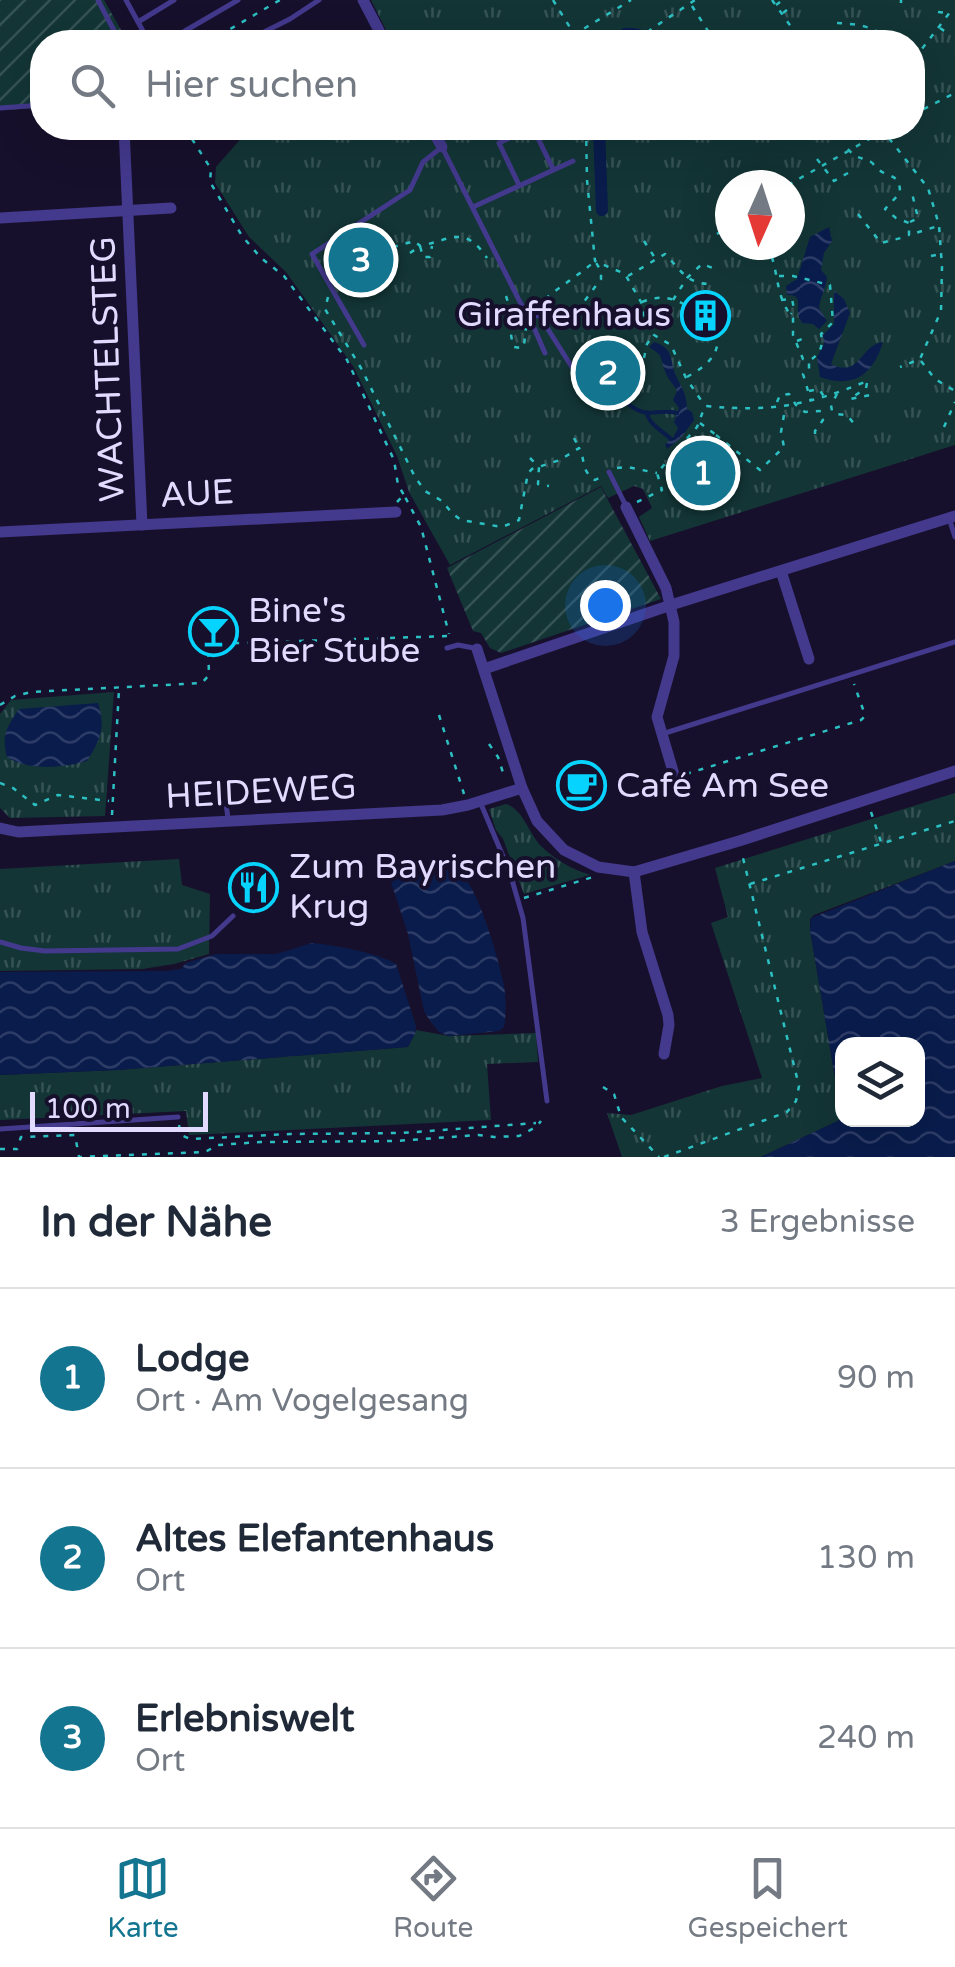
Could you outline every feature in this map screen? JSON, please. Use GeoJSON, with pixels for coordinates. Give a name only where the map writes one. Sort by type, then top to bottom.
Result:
{"type":"FeatureCollection","features":[{"type":"Feature","properties":{"kind":"street"},"geometry":{"type":"LineString","coordinates":[[363,0],[378,30]]}},
{"type":"Feature","properties":{"kind":"street","name":"WACHTELSTEG"},"geometry":{"type":"LineString","coordinates":[[125,140],[142,525]]}},
{"type":"Feature","properties":{"kind":"street"},"geometry":{"type":"LineString","coordinates":[[438,140],[442,147]]}},
{"type":"Feature","properties":{"kind":"street"},"geometry":{"type":"LineString","coordinates":[[0,218],[171,208]]}},
{"type":"Feature","properties":{"kind":"street"},"geometry":{"type":"LineString","coordinates":[[626,506],[666,588],[675,627],[675,648],[658,710],[661,735],[675,778]]}},
{"type":"Feature","properties":{"kind":"street","name":"AUE"},"geometry":{"type":"LineString","coordinates":[[0,532],[396,512]]}},
{"type":"Feature","properties":{"kind":"street"},"geometry":{"type":"LineString","coordinates":[[484,669],[671,605],[952,517]]}},
{"type":"Feature","properties":{"kind":"street"},"geometry":{"type":"LineString","coordinates":[[781,571],[809,659]]}},
{"type":"Feature","properties":{"kind":"street"},"geometry":{"type":"LineString","coordinates":[[477,649],[515,790],[554,842],[580,860],[614,870],[634,872],[955,771]]}},
{"type":"Feature","properties":{"kind":"street","name":"HEIDEWEG"},"geometry":{"type":"LineString","coordinates":[[0,828],[18,832],[429,811],[515,790]]}},
{"type":"Feature","properties":{"kind":"street"},"geometry":{"type":"LineString","coordinates":[[634,872],[640,924],[668,1015],[664,1054]]}},
{"type":"Feature","properties":{"kind":"lane"},"geometry":{"type":"LineString","coordinates":[[98,0],[114,30]]}},
{"type":"Feature","properties":{"kind":"lane"},"geometry":{"type":"LineString","coordinates":[[126,0],[142,30]]}},
{"type":"Feature","properties":{"kind":"lane"},"geometry":{"type":"LineString","coordinates":[[138,22],[174,0]]}},
{"type":"Feature","properties":{"kind":"lane"},"geometry":{"type":"LineString","coordinates":[[187,30],[238,0]]}},
{"type":"Feature","properties":{"kind":"lane"},"geometry":{"type":"LineString","coordinates":[[268,30],[319,0]]}},
{"type":"Feature","properties":{"kind":"lane"},"geometry":{"type":"LineString","coordinates":[[0,108],[30,106]]}},
{"type":"Feature","properties":{"kind":"lane"},"geometry":{"type":"LineString","coordinates":[[506,140],[499,143],[520,185]]}},
{"type":"Feature","properties":{"kind":"lane"},"geometry":{"type":"LineString","coordinates":[[538,140],[553,168]]}},
{"type":"Feature","properties":{"kind":"lane"},"geometry":{"type":"LineString","coordinates":[[364,345],[312,254],[410,190],[423,162],[442,147],[531,317],[545,354]]}},
{"type":"Feature","properties":{"kind":"lane"},"geometry":{"type":"LineString","coordinates":[[473,208],[573,161]]}},
{"type":"Feature","properties":{"kind":"lane"},"geometry":{"type":"LineString","coordinates":[[531,317],[540,314],[592,398]]}},
{"type":"Feature","properties":{"kind":"lane"},"geometry":{"type":"LineString","coordinates":[[609,472],[626,506]]}},
{"type":"Feature","properties":{"kind":"lane"},"geometry":{"type":"LineString","coordinates":[[952,517],[955,537]]}},
{"type":"Feature","properties":{"kind":"lane"},"geometry":{"type":"LineString","coordinates":[[661,735],[955,642]]}},
{"type":"Feature","properties":{"kind":"lane"},"geometry":{"type":"LineString","coordinates":[[447,648],[458,645],[477,649]]}},
{"type":"Feature","properties":{"kind":"lane"},"geometry":{"type":"LineString","coordinates":[[228,821],[230,781]]}},
{"type":"Feature","properties":{"kind":"lane"},"geometry":{"type":"LineString","coordinates":[[474,803],[519,899],[528,940],[548,1101]]}},
{"type":"Feature","properties":{"kind":"lane"},"geometry":{"type":"LineString","coordinates":[[0,942],[45,951],[178,950],[212,936],[233,916]]}},
{"type":"Feature","properties":{"kind":"lane"},"geometry":{"type":"LineString","coordinates":[[0,1129],[178,1117]]}},
{"type":"Feature","properties":{"kind":"path"},"geometry":{"type":"LineString","coordinates":[[229,30],[280,0]]}},
{"type":"Feature","properties":{"kind":"path"},"geometry":{"type":"LineString","coordinates":[[553,0],[572,30]]}},
{"type":"Feature","properties":{"kind":"path"},"geometry":{"type":"LineString","coordinates":[[583,30],[631,0]]}},
{"type":"Feature","properties":{"kind":"path"},"geometry":{"type":"LineString","coordinates":[[772,0],[793,30]]}},
{"type":"Feature","properties":{"kind":"path"},"geometry":{"type":"LineString","coordinates":[[775,6],[784,0]]}},
{"type":"Feature","properties":{"kind":"path"},"geometry":{"type":"LineString","coordinates":[[650,30],[693,2],[708,30]]}},
{"type":"Feature","properties":{"kind":"path"},"geometry":{"type":"LineString","coordinates":[[781,14],[793,5]]}},
{"type":"Feature","properties":{"kind":"path"},"geometry":{"type":"LineString","coordinates":[[925,45],[955,10]]}},
{"type":"Feature","properties":{"kind":"path"},"geometry":{"type":"LineString","coordinates":[[938,12],[950,13]]}},
{"type":"Feature","properties":{"kind":"path"},"geometry":{"type":"LineString","coordinates":[[837,23],[876,30]]}},
{"type":"Feature","properties":{"kind":"path"},"geometry":{"type":"LineString","coordinates":[[939,27],[950,35]]}},
{"type":"Feature","properties":{"kind":"path"},"geometry":{"type":"LineString","coordinates":[[925,108],[955,93]]}},
{"type":"Feature","properties":{"kind":"path"},"geometry":{"type":"LineString","coordinates":[[193,140],[211,169],[210,182],[242,236],[284,276],[348,360],[394,460],[398,485],[421,526],[449,636],[458,645]]}},
{"type":"Feature","properties":{"kind":"path"},"geometry":{"type":"LineString","coordinates":[[580,307],[601,279],[594,262],[586,140]]}},
{"type":"Feature","properties":{"kind":"path"},"geometry":{"type":"LineString","coordinates":[[805,175],[864,140]]}},
{"type":"Feature","properties":{"kind":"path"},"geometry":{"type":"LineString","coordinates":[[894,140],[928,188],[939,225],[942,268],[941,312],[920,360],[900,367]]}},
{"type":"Feature","properties":{"kind":"path"},"geometry":{"type":"LineString","coordinates":[[848,149],[858,160],[872,162],[896,178],[900,193],[885,209],[908,223],[918,218],[911,189]]}},
{"type":"Feature","properties":{"kind":"path"},"geometry":{"type":"LineString","coordinates":[[817,159],[834,181],[848,173]]}},
{"type":"Feature","properties":{"kind":"path"},"geometry":{"type":"LineString","coordinates":[[588,199],[596,199]]}},
{"type":"Feature","properties":{"kind":"path"},"geometry":{"type":"LineString","coordinates":[[858,214],[881,243],[939,225]]}},
{"type":"Feature","properties":{"kind":"path"},"geometry":{"type":"LineString","coordinates":[[908,223],[909,234]]}},
{"type":"Feature","properties":{"kind":"path"},"geometry":{"type":"LineString","coordinates":[[410,253],[434,241],[464,237],[491,264]]}},
{"type":"Feature","properties":{"kind":"path"},"geometry":{"type":"LineString","coordinates":[[897,244],[901,238]]}},
{"type":"Feature","properties":{"kind":"path"},"geometry":{"type":"LineString","coordinates":[[393,248],[415,240],[423,257],[430,257],[432,244]]}},
{"type":"Feature","properties":{"kind":"path"},"geometry":{"type":"LineString","coordinates":[[644,241],[656,260]]}},
{"type":"Feature","properties":{"kind":"path"},"geometry":{"type":"LineString","coordinates":[[476,256],[482,251]]}},
{"type":"Feature","properties":{"kind":"path"},"geometry":{"type":"LineString","coordinates":[[626,277],[665,254],[686,278],[696,284],[712,284]]}},
{"type":"Feature","properties":{"kind":"path"},"geometry":{"type":"LineString","coordinates":[[931,256],[941,254]]}},
{"type":"Feature","properties":{"kind":"path"},"geometry":{"type":"LineString","coordinates":[[775,260],[776,262],[777,276],[781,300],[793,318],[793,334],[802,360],[809,360],[819,353],[822,334],[833,322],[830,284],[777,276]]}},
{"type":"Feature","properties":{"kind":"path"},"geometry":{"type":"LineString","coordinates":[[612,268],[614,261]]}},
{"type":"Feature","properties":{"kind":"path"},"geometry":{"type":"LineString","coordinates":[[594,262],[625,274],[641,302],[644,324],[671,346],[704,406],[700,422],[657,473]]}},
{"type":"Feature","properties":{"kind":"path"},"geometry":{"type":"LineString","coordinates":[[504,288],[510,308],[511,339],[514,347],[522,348],[526,328],[538,306],[553,290],[594,262]]}},
{"type":"Feature","properties":{"kind":"path"},"geometry":{"type":"LineString","coordinates":[[673,300],[686,278],[702,264],[713,268]]}},
{"type":"Feature","properties":{"kind":"path"},"geometry":{"type":"LineString","coordinates":[[935,266],[942,268]]}},
{"type":"Feature","properties":{"kind":"path"},"geometry":{"type":"LineString","coordinates":[[328,284],[349,269]]}},
{"type":"Feature","properties":{"kind":"path"},"geometry":{"type":"LineString","coordinates":[[332,292],[325,309],[361,368],[415,477],[425,491],[461,520],[502,528],[518,520],[528,473],[579,448]]}},
{"type":"Feature","properties":{"kind":"path"},"geometry":{"type":"LineString","coordinates":[[641,302],[656,297],[685,306]]}},
{"type":"Feature","properties":{"kind":"path"},"geometry":{"type":"LineString","coordinates":[[781,300],[792,300],[794,309],[790,315]]}},
{"type":"Feature","properties":{"kind":"path"},"geometry":{"type":"LineString","coordinates":[[789,341],[793,334]]}},
{"type":"Feature","properties":{"kind":"path"},"geometry":{"type":"LineString","coordinates":[[644,358],[654,335]]}},
{"type":"Feature","properties":{"kind":"path"},"geometry":{"type":"LineString","coordinates":[[796,341],[807,337]]}},
{"type":"Feature","properties":{"kind":"path"},"geometry":{"type":"LineString","coordinates":[[686,378],[716,354],[717,346],[712,339]]}},
{"type":"Feature","properties":{"kind":"path"},"geometry":{"type":"LineString","coordinates":[[809,360],[809,369],[802,374],[811,402]]}},
{"type":"Feature","properties":{"kind":"path"},"geometry":{"type":"LineString","coordinates":[[920,360],[935,378],[955,391]]}},
{"type":"Feature","properties":{"kind":"path"},"geometry":{"type":"LineString","coordinates":[[704,406],[754,410],[796,405],[867,381],[866,388],[850,399],[870,395]]}},
{"type":"Feature","properties":{"kind":"path"},"geometry":{"type":"LineString","coordinates":[[808,392],[819,389],[825,398]]}},
{"type":"Feature","properties":{"kind":"path"},"geometry":{"type":"LineString","coordinates":[[838,393],[832,411],[847,415],[855,425]]}},
{"type":"Feature","properties":{"kind":"path"},"geometry":{"type":"LineString","coordinates":[[777,402],[780,395],[789,394],[796,405],[809,413],[821,411],[823,420],[815,438]]}},
{"type":"Feature","properties":{"kind":"path"},"geometry":{"type":"LineString","coordinates":[[944,427],[955,402]]}},
{"type":"Feature","properties":{"kind":"path"},"geometry":{"type":"LineString","coordinates":[[754,410],[759,403]]}},
{"type":"Feature","properties":{"kind":"path"},"geometry":{"type":"LineString","coordinates":[[700,422],[760,470],[784,448],[781,432],[786,406]]}},
{"type":"Feature","properties":{"kind":"path"},"geometry":{"type":"LineString","coordinates":[[702,417],[708,420]]}},
{"type":"Feature","properties":{"kind":"path"},"geometry":{"type":"LineString","coordinates":[[710,441],[716,435]]}},
{"type":"Feature","properties":{"kind":"path"},"geometry":{"type":"LineString","coordinates":[[574,438],[583,454],[582,463],[595,480],[618,468],[657,473]]}},
{"type":"Feature","properties":{"kind":"path"},"geometry":{"type":"LineString","coordinates":[[530,458],[538,467],[538,484],[549,486]]}},
{"type":"Feature","properties":{"kind":"path"},"geometry":{"type":"LineString","coordinates":[[554,462],[554,471]]}},
{"type":"Feature","properties":{"kind":"path"},"geometry":{"type":"LineString","coordinates":[[665,464],[675,471]]}},
{"type":"Feature","properties":{"kind":"path"},"geometry":{"type":"LineString","coordinates":[[626,506],[662,490],[657,473]]}},
{"type":"Feature","properties":{"kind":"path"},"geometry":{"type":"LineString","coordinates":[[396,512],[396,504],[404,495]]}},
{"type":"Feature","properties":{"kind":"path"},"geometry":{"type":"LineString","coordinates":[[0,705],[31,692],[202,682],[210,676],[208,644],[449,636]]}},
{"type":"Feature","properties":{"kind":"path"},"geometry":{"type":"LineString","coordinates":[[675,778],[864,718],[851,674]]}},
{"type":"Feature","properties":{"kind":"path"},"geometry":{"type":"LineString","coordinates":[[112,827],[119,687]]}},
{"type":"Feature","properties":{"kind":"path"},"geometry":{"type":"LineString","coordinates":[[439,715],[474,803]]}},
{"type":"Feature","properties":{"kind":"path"},"geometry":{"type":"LineString","coordinates":[[490,744],[515,790]]}},
{"type":"Feature","properties":{"kind":"path"},"geometry":{"type":"LineString","coordinates":[[0,783],[35,805],[58,795],[111,802]]}},
{"type":"Feature","properties":{"kind":"path"},"geometry":{"type":"LineString","coordinates":[[867,800],[881,844]]}},
{"type":"Feature","properties":{"kind":"path"},"geometry":{"type":"LineString","coordinates":[[749,884],[955,821]]}},
{"type":"Feature","properties":{"kind":"path"},"geometry":{"type":"LineString","coordinates":[[603,1087],[614,1094],[621,1116],[662,1157],[787,1112],[796,1100],[799,1086],[739,841]]}},
{"type":"Feature","properties":{"kind":"path"},"geometry":{"type":"LineString","coordinates":[[519,899],[614,870]]}},
{"type":"Feature","properties":{"kind":"path"},"geometry":{"type":"LineString","coordinates":[[0,1150],[17,1149],[21,1137],[75,1135],[79,1157],[205,1152],[218,1145],[260,1142],[518,1136],[536,1127],[548,1101]]}},
{"type":"Feature","properties":{"kind":"path"},"geometry":{"type":"LineString","coordinates":[[178,1117],[180,1134],[190,1139],[402,1133],[541,1121]]}},
{"type":"Feature","properties":{"kind":"green space"},"geometry":{"type":"Polygon","coordinates":[[[0,0],[104,0],[121,30],[30,30],[30,109],[0,110],[0,0]]]}},
{"type":"Feature","properties":{"kind":"green space"},"geometry":{"type":"Polygon","coordinates":[[[371,0],[955,0],[955,445],[650,541],[639,517],[652,508],[643,489],[634,486],[608,498],[601,486],[450,565],[409,492],[397,456],[353,366],[286,272],[249,237],[215,183],[216,167],[240,140],[925,140],[925,30],[386,30],[371,0]]]}},
{"type":"Feature","properties":{"kind":"green space"},"geometry":{"type":"Polygon","coordinates":[[[601,487],[661,599],[501,653],[490,648],[481,633],[473,631],[447,568],[601,487]]]}},
{"type":"Feature","properties":{"kind":"green space"},"geometry":{"type":"Polygon","coordinates":[[[114,692],[105,816],[10,818],[0,808],[0,714],[11,700],[114,692]]]}},
{"type":"Feature","properties":{"kind":"green space"},"geometry":{"type":"Polygon","coordinates":[[[955,793],[955,861],[810,919],[835,1078],[835,1122],[761,1157],[622,1157],[607,1113],[631,1115],[722,1086],[762,1078],[711,923],[728,917],[715,868],[955,793]]]}},
{"type":"Feature","properties":{"kind":"green space"},"geometry":{"type":"Polygon","coordinates":[[[506,804],[517,811],[546,851],[590,875],[524,894],[489,809],[506,804]]]}},
{"type":"Feature","properties":{"kind":"green space"},"geometry":{"type":"Polygon","coordinates":[[[179,859],[182,885],[210,894],[209,954],[142,969],[0,971],[0,869],[179,859]]]}},
{"type":"Feature","properties":{"kind":"green space"},"geometry":{"type":"Polygon","coordinates":[[[416,1030],[449,1036],[536,1033],[538,1062],[487,1064],[491,1120],[189,1135],[186,1111],[0,1120],[0,1075],[118,1070],[408,1047],[416,1030]]]}},
{"type":"Feature","properties":{"kind":"water"},"geometry":{"type":"Polygon","coordinates":[[[829,227],[832,241],[824,253],[821,270],[827,277],[819,308],[827,321],[819,329],[802,323],[797,298],[787,295],[786,286],[797,279],[810,237],[829,227]]]}},
{"type":"Feature","properties":{"kind":"water"},"geometry":{"type":"Polygon","coordinates":[[[834,291],[844,299],[850,313],[831,364],[848,367],[875,344],[883,342],[874,363],[852,380],[820,377],[817,357],[824,344],[823,335],[834,324],[834,291]]]}},
{"type":"Feature","properties":{"kind":"water"},"geometry":{"type":"Polygon","coordinates":[[[654,342],[668,352],[694,420],[667,449],[665,444],[678,428],[674,422],[679,408],[673,400],[677,391],[660,355],[649,347],[654,342]]]}},
{"type":"Feature","properties":{"kind":"water"},"geometry":{"type":"Polygon","coordinates":[[[98,703],[100,734],[87,761],[46,767],[25,765],[7,757],[6,731],[19,709],[98,703]]]}},
{"type":"Feature","properties":{"kind":"water"},"geometry":{"type":"Polygon","coordinates":[[[955,861],[955,1157],[761,1157],[835,1122],[835,1127],[925,1127],[925,1037],[835,1037],[835,1078],[811,918],[955,861]]]}},
{"type":"Feature","properties":{"kind":"water"},"geometry":{"type":"Polygon","coordinates":[[[401,867],[459,871],[466,879],[486,922],[503,981],[505,1021],[499,1031],[449,1036],[439,1032],[424,1011],[408,934],[391,882],[394,871],[401,867]]]}},
{"type":"Feature","properties":{"kind":"water"},"geometry":{"type":"Polygon","coordinates":[[[312,943],[367,953],[396,964],[416,1026],[408,1047],[118,1070],[0,1075],[0,972],[167,971],[216,954],[276,954],[312,943]]]}},
{"type":"Feature","properties":{"kind":"waterway"},"geometry":{"type":"LineString","coordinates":[[599,140],[602,210]]}},
{"type":"Feature","properties":{"kind":"waterway"},"geometry":{"type":"LineString","coordinates":[[626,402],[646,413],[677,413]]}},
{"type":"Feature","properties":{"kind":"waterway"},"geometry":{"type":"LineString","coordinates":[[647,413],[653,424],[671,439]]}},
{"type":"Feature","properties":{"kind":"place","name":"Erlebniswelt"},"geometry":{"type":"Point","coordinates":[361,260]}},
{"type":"Feature","properties":{"kind":"place","name":"Giraffenhaus"},"geometry":{"type":"Point","coordinates":[706,315]}},
{"type":"Feature","properties":{"kind":"place","name":"Altes Elefantenhaus"},"geometry":{"type":"Point","coordinates":[608,373]}},
{"type":"Feature","properties":{"kind":"place","name":"Lodge"},"geometry":{"type":"Point","coordinates":[703,473]}},
{"type":"Feature","properties":{"kind":"place","name":"Bine's Bier Stube"},"geometry":{"type":"Point","coordinates":[213,631]}},
{"type":"Feature","properties":{"kind":"place","name":"Café Am See"},"geometry":{"type":"Point","coordinates":[581,786]}},
{"type":"Feature","properties":{"kind":"place","name":"Zum Bayrischen Krug"},"geometry":{"type":"Point","coordinates":[254,887]}}]}
